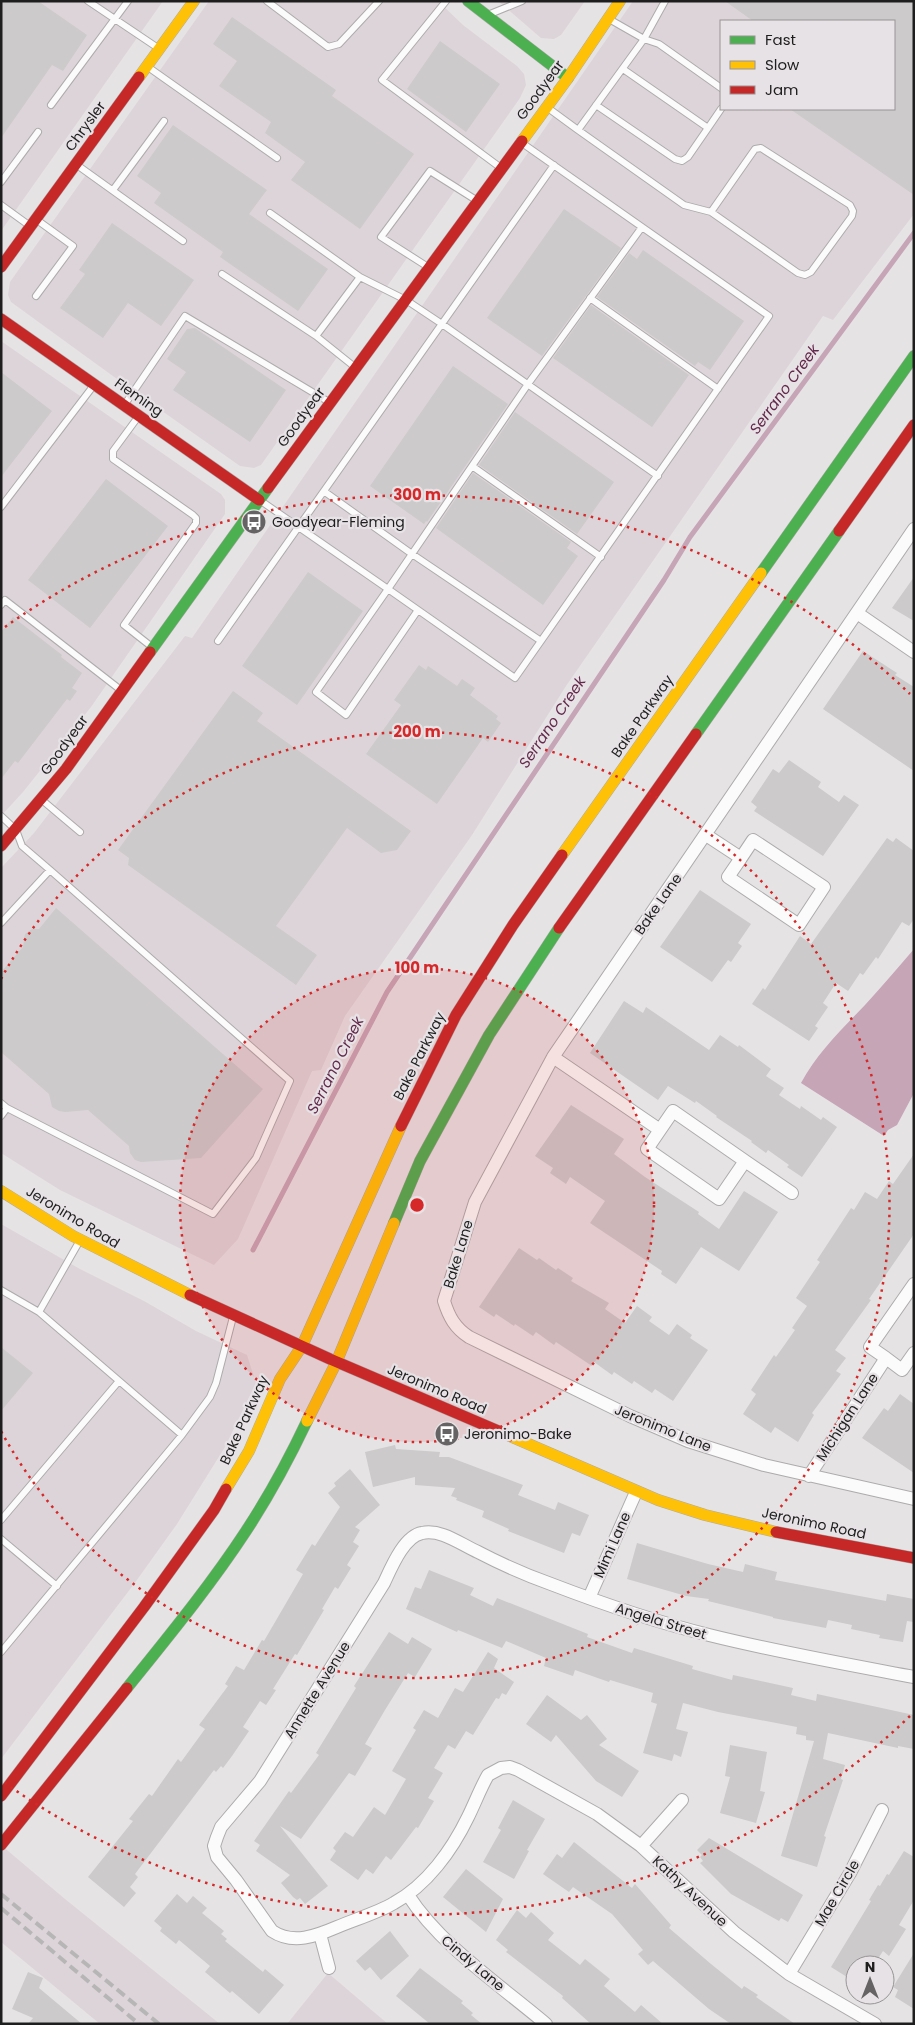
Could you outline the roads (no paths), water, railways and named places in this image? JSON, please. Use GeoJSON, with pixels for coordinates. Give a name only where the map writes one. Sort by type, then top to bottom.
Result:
{"type":"FeatureCollection","features":[{"type":"Feature","properties":{"kind":"main road","name":"Chrysler"},"geometry":{"type":"LineString","coordinates":[[1,267],[194,1]]}},
{"type":"Feature","properties":{"kind":"main road"},"geometry":{"type":"LineString","coordinates":[[468,1],[568,78]]}},
{"type":"Feature","properties":{"kind":"main road","name":"Goodyear"},"geometry":{"type":"LineString","coordinates":[[1,846],[42,800],[66,769],[330,402],[568,78],[620,1]]}},
{"type":"Feature","properties":{"kind":"main road","name":"Fleming"},"geometry":{"type":"LineString","coordinates":[[1,319],[259,500]]}},
{"type":"Feature","properties":{"kind":"main road","name":"Bake Parkway"},"geometry":{"type":"LineString","coordinates":[[1,1796],[144,1607],[214,1510],[249,1450],[280,1379],[302,1346],[405,1117],[456,1015],[513,924],[914,356]]}},
{"type":"Feature","properties":{"kind":"main road"},"geometry":{"type":"LineString","coordinates":[[1,1846],[22,1817],[184,1617],[246,1531],[284,1468],[336,1363],[420,1161],[489,1035],[546,946],[914,425]]}},
{"type":"Feature","properties":{"kind":"main road","name":"Jeronimo Road"},"geometry":{"type":"LineString","coordinates":[[1,1191],[80,1241],[162,1283],[336,1363],[534,1446],[636,1492],[707,1515],[796,1537],[914,1558]]}},
{"type":"Feature","properties":{"kind":"street","name":"Bake Lane"},"geometry":{"type":"LineString","coordinates":[[444,1301],[475,1202],[553,1057],[914,529]]}},
{"type":"Feature","properties":{"kind":"street"},"geometry":{"type":"LineString","coordinates":[[856,614],[914,652]]}},
{"type":"Feature","properties":{"kind":"street"},"geometry":{"type":"LineString","coordinates":[[706,835],[741,858]]}},
{"type":"Feature","properties":{"kind":"street"},"geometry":{"type":"LineString","coordinates":[[753,840],[824,887],[799,924],[728,877],[741,858],[753,840]]}},
{"type":"Feature","properties":{"kind":"street"},"geometry":{"type":"LineString","coordinates":[[553,1057],[660,1130]]}},
{"type":"Feature","properties":{"kind":"street"},"geometry":{"type":"LineString","coordinates":[[745,1161],[719,1198],[647,1149],[673,1111],[792,1193]]}},
{"type":"Feature","properties":{"kind":"street","name":"Michigan Lane"},"geometry":{"type":"LineString","coordinates":[[914,1284],[870,1347],[902,1370],[914,1353]]}},
{"type":"Feature","properties":{"kind":"street","name":"Jeronimo Lane"},"geometry":{"type":"LineString","coordinates":[[444,1301],[448,1314],[455,1325],[469,1337],[630,1416],[688,1441],[764,1465],[914,1499]]}},
{"type":"Feature","properties":{"kind":"street","name":"Michigan Lane"},"geometry":{"type":"LineString","coordinates":[[809,1476],[886,1358]]}},
{"type":"Feature","properties":{"kind":"street","name":"Mimi Lane"},"geometry":{"type":"LineString","coordinates":[[588,1598],[636,1492]]}},
{"type":"Feature","properties":{"kind":"street","name":"Angela Street"},"geometry":{"type":"LineString","coordinates":[[420,1533],[436,1533],[449,1537],[477,1552],[529,1575],[588,1598],[716,1637],[776,1651],[914,1677]]}},
{"type":"Feature","properties":{"kind":"street","name":"Annette Avenue"},"geometry":{"type":"LineString","coordinates":[[320,1934],[290,1938],[280,1936],[272,1931],[236,1880],[223,1867],[217,1857],[214,1846],[221,1828],[260,1781],[384,1583],[399,1553],[408,1541],[420,1533]]}},
{"type":"Feature","properties":{"kind":"street","name":"Kathy Avenue"},"geometry":{"type":"LineString","coordinates":[[408,1895],[440,1863],[464,1825],[488,1775],[501,1768],[510,1767],[532,1777],[597,1814],[641,1846],[734,1932],[789,1974],[875,2024]]}},
{"type":"Feature","properties":{"kind":"street"},"geometry":{"type":"LineString","coordinates":[[641,1846],[682,1800]]}},
{"type":"Feature","properties":{"kind":"street","name":"Mae Circle"},"geometry":{"type":"LineString","coordinates":[[789,1974],[850,1873],[882,1810]]}},
{"type":"Feature","properties":{"kind":"street"},"geometry":{"type":"LineString","coordinates":[[329,1968],[320,1934],[393,1904],[408,1895]]}},
{"type":"Feature","properties":{"kind":"street","name":"Cindy Lane"},"geometry":{"type":"LineString","coordinates":[[408,1895],[441,1936],[546,2024]]}},
{"type":"Feature","properties":{"kind":"lane"},"geometry":{"type":"LineString","coordinates":[[88,1],[159,49]]}},
{"type":"Feature","properties":{"kind":"lane"},"geometry":{"type":"LineString","coordinates":[[51,105],[128,1]]}},
{"type":"Feature","properties":{"kind":"lane"},"geometry":{"type":"LineString","coordinates":[[267,1],[328,46],[339,44],[378,1]]}},
{"type":"Feature","properties":{"kind":"lane"},"geometry":{"type":"LineString","coordinates":[[446,1],[382,80],[502,169]]}},
{"type":"Feature","properties":{"kind":"lane"},"geometry":{"type":"LineString","coordinates":[[487,16],[522,1]]}},
{"type":"Feature","properties":{"kind":"lane"},"geometry":{"type":"LineString","coordinates":[[578,130],[644,39],[664,1]]}},
{"type":"Feature","properties":{"kind":"lane"},"geometry":{"type":"LineString","coordinates":[[609,18],[644,39],[658,44],[720,87]]}},
{"type":"Feature","properties":{"kind":"lane"},"geometry":{"type":"LineString","coordinates":[[147,66],[277,158]]}},
{"type":"Feature","properties":{"kind":"lane"},"geometry":{"type":"LineString","coordinates":[[622,69],[708,128]]}},
{"type":"Feature","properties":{"kind":"lane"},"geometry":{"type":"LineString","coordinates":[[596,105],[675,159],[682,161],[688,157],[720,110]]}},
{"type":"Feature","properties":{"kind":"lane"},"geometry":{"type":"LineString","coordinates":[[547,107],[684,205],[711,212],[798,273],[805,275],[811,272],[852,216],[853,210],[850,204],[761,148],[755,149],[711,212]]}},
{"type":"Feature","properties":{"kind":"lane"},"geometry":{"type":"LineString","coordinates":[[113,190],[164,121]]}},
{"type":"Feature","properties":{"kind":"lane"},"geometry":{"type":"LineString","coordinates":[[1,182],[38,132]]}},
{"type":"Feature","properties":{"kind":"lane"},"geometry":{"type":"LineString","coordinates":[[259,500],[515,678],[768,316],[521,142]]}},
{"type":"Feature","properties":{"kind":"lane"},"geometry":{"type":"LineString","coordinates":[[76,164],[183,241]]}},
{"type":"Feature","properties":{"kind":"lane"},"geometry":{"type":"LineString","coordinates":[[218,641],[554,165]]}},
{"type":"Feature","properties":{"kind":"lane"},"geometry":{"type":"LineString","coordinates":[[429,268],[381,237],[430,171],[478,201]]}},
{"type":"Feature","properties":{"kind":"lane"},"geometry":{"type":"LineString","coordinates":[[1,205],[73,246],[36,296]]}},
{"type":"Feature","properties":{"kind":"lane"},"geometry":{"type":"LineString","coordinates":[[270,214],[360,278],[406,300],[442,324],[658,476]]}},
{"type":"Feature","properties":{"kind":"lane"},"geometry":{"type":"LineString","coordinates":[[418,610],[346,715],[316,692],[528,384],[642,227]]}},
{"type":"Feature","properties":{"kind":"lane"},"geometry":{"type":"LineString","coordinates":[[222,274],[316,336],[356,368]]}},
{"type":"Feature","properties":{"kind":"lane"},"geometry":{"type":"LineString","coordinates":[[316,336],[360,278]]}},
{"type":"Feature","properties":{"kind":"lane"},"geometry":{"type":"LineString","coordinates":[[590,298],[718,388]]}},
{"type":"Feature","properties":{"kind":"lane"},"geometry":{"type":"LineString","coordinates":[[124,405],[185,316],[330,402]]}},
{"type":"Feature","properties":{"kind":"lane"},"geometry":{"type":"LineString","coordinates":[[1,508],[94,384]]}},
{"type":"Feature","properties":{"kind":"lane"},"geometry":{"type":"LineString","coordinates":[[139,416],[113,451],[114,459],[196,518],[196,523],[124,625],[153,648]]}},
{"type":"Feature","properties":{"kind":"lane"},"geometry":{"type":"LineString","coordinates":[[472,466],[601,557]]}},
{"type":"Feature","properties":{"kind":"lane"},"geometry":{"type":"LineString","coordinates":[[325,492],[412,554],[541,641]]}},
{"type":"Feature","properties":{"kind":"lane"},"geometry":{"type":"LineString","coordinates":[[1,605],[5,600],[122,691]]}},
{"type":"Feature","properties":{"kind":"lane"},"geometry":{"type":"LineString","coordinates":[[42,800],[80,832]]}},
{"type":"Feature","properties":{"kind":"lane"},"geometry":{"type":"LineString","coordinates":[[1,816],[16,830],[22,846],[290,1081],[256,1158],[213,1214],[4,1106],[1,1116]]}},
{"type":"Feature","properties":{"kind":"lane"},"geometry":{"type":"LineString","coordinates":[[1,923],[50,870]]}},
{"type":"Feature","properties":{"kind":"lane"},"geometry":{"type":"LineString","coordinates":[[39,1312],[80,1241]]}},
{"type":"Feature","properties":{"kind":"lane"},"geometry":{"type":"LineString","coordinates":[[1,1290],[39,1312],[182,1434]]}},
{"type":"Feature","properties":{"kind":"lane"},"geometry":{"type":"LineString","coordinates":[[1,1652],[182,1434],[210,1397],[216,1382],[233,1316]]}},
{"type":"Feature","properties":{"kind":"lane"},"geometry":{"type":"LineString","coordinates":[[1,1520],[119,1381]]}},
{"type":"Feature","properties":{"kind":"lane"},"geometry":{"type":"LineString","coordinates":[[1,1539],[57,1586]]}},
{"type":"Feature","properties":{"kind":"waterway","name":"Serrano Creek"},"geometry":{"type":"LineString","coordinates":[[253,1250],[387,992],[664,580],[690,537],[914,233]]}},
{"type":"Feature","properties":{"kind":"railway"},"geometry":{"type":"LineString","coordinates":[[1,1894],[159,2024]]}},
{"type":"Feature","properties":{"kind":"railway"},"geometry":{"type":"LineString","coordinates":[[1,1908],[139,2024]]}},
{"type":"Feature","properties":{"kind":"place","name":"Goodyear-Fleming"},"geometry":{"type":"Point","coordinates":[254,522]}},
{"type":"Feature","properties":{"kind":"place","name":"Jeronimo-Bake"},"geometry":{"type":"Point","coordinates":[447,1434]}}]}
